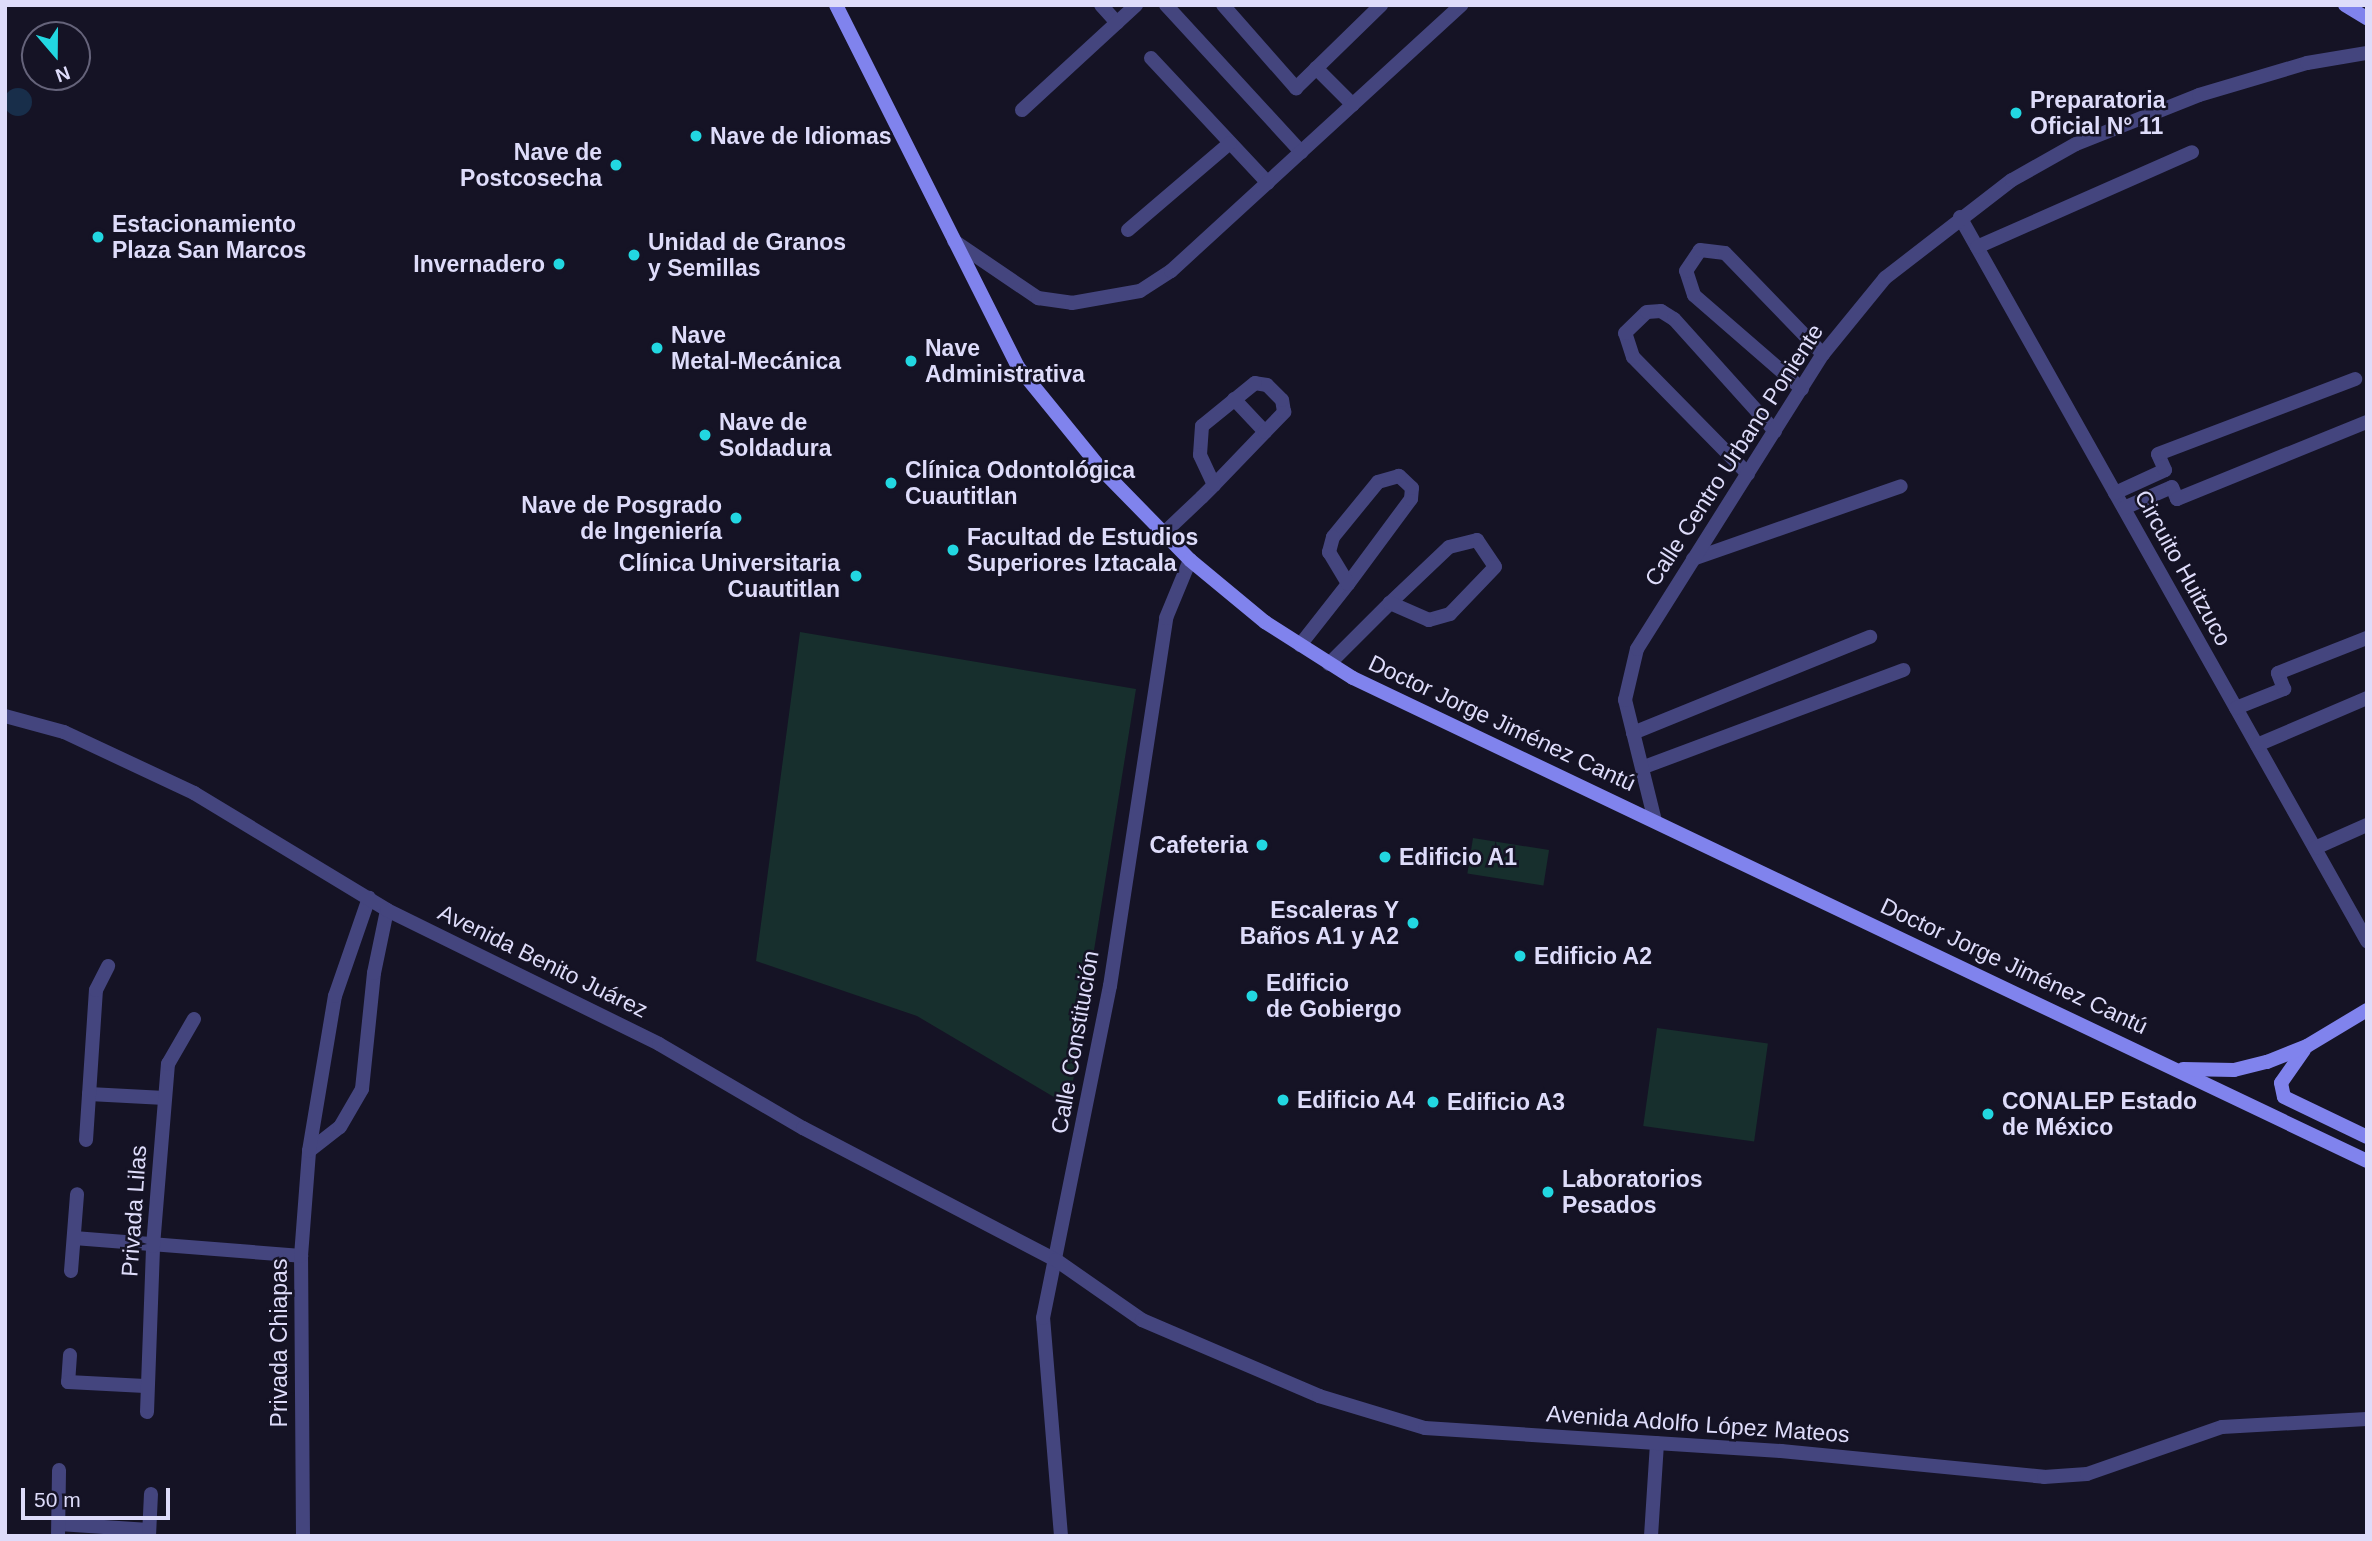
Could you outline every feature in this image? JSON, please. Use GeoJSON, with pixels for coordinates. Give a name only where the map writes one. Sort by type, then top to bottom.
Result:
{"type":"FeatureCollection","features":[{"type":"Feature","properties":{"kind":"main road"},"geometry":{"type":"LineString","coordinates":[[836,5],[852,39]]}},
{"type":"Feature","properties":{"kind":"main road"},"geometry":{"type":"LineString","coordinates":[[844,5],[852,39]]}},
{"type":"Feature","properties":{"kind":"main road"},"geometry":{"type":"LineString","coordinates":[[2345,5],[2367,18]]}},
{"type":"Feature","properties":{"kind":"main road","name":"Doctor Jorge Jiménez Cantú"},"geometry":{"type":"LineString","coordinates":[[852,39],[951,239],[1018,366],[1086,453],[1190,560],[1300,645],[1329,664],[2367,1161]]}},
{"type":"Feature","properties":{"kind":"main road"},"geometry":{"type":"LineString","coordinates":[[2178,1069],[2234,1070],[2307,1046],[2367,1010]]}},
{"type":"Feature","properties":{"kind":"main road"},"geometry":{"type":"LineString","coordinates":[[2307,1046],[2281,1083],[2284,1097],[2367,1137]]}},
{"type":"Feature","properties":{"kind":"street"},"geometry":{"type":"LineString","coordinates":[[1101,5],[1117,23]]}},
{"type":"Feature","properties":{"kind":"street"},"geometry":{"type":"LineString","coordinates":[[1022,110],[1136,5]]}},
{"type":"Feature","properties":{"kind":"street"},"geometry":{"type":"LineString","coordinates":[[1166,5],[1301,152]]}},
{"type":"Feature","properties":{"kind":"street"},"geometry":{"type":"LineString","coordinates":[[1223,5],[1296,88],[1381,5]]}},
{"type":"Feature","properties":{"kind":"street"},"geometry":{"type":"LineString","coordinates":[[951,239],[1038,298],[1072,303],[1110,300],[1140,291],[1171,271],[1461,5]]}},
{"type":"Feature","properties":{"kind":"street","name":"Calle Centro Urbano Poniente"},"geometry":{"type":"LineString","coordinates":[[1656,821],[1625,700],[1637,649],[1823,354],[1885,278],[1960,217],[2076,144],[2199,95],[2307,63],[2367,52]]}},
{"type":"Feature","properties":{"kind":"street"},"geometry":{"type":"LineString","coordinates":[[1151,58],[1268,183]]}},
{"type":"Feature","properties":{"kind":"street"},"geometry":{"type":"LineString","coordinates":[[1317,68],[1353,105]]}},
{"type":"Feature","properties":{"kind":"street"},"geometry":{"type":"LineString","coordinates":[[1128,230],[1230,143]]}},
{"type":"Feature","properties":{"kind":"street"},"geometry":{"type":"LineString","coordinates":[[1977,247],[2192,152]]}},
{"type":"Feature","properties":{"kind":"street","name":"Circuito Huitzuco"},"geometry":{"type":"LineString","coordinates":[[1960,217],[2367,942]]}},
{"type":"Feature","properties":{"kind":"street"},"geometry":{"type":"LineString","coordinates":[[1802,389],[1694,295],[1686,271],[1700,250],[1725,253],[1823,354]]}},
{"type":"Feature","properties":{"kind":"street"},"geometry":{"type":"LineString","coordinates":[[1748,474],[1633,357],[1625,333],[1647,312],[1661,310],[1674,319],[1775,431]]}},
{"type":"Feature","properties":{"kind":"street"},"geometry":{"type":"LineString","coordinates":[[2115,493],[2165,470],[2158,454],[2355,379]]}},
{"type":"Feature","properties":{"kind":"street"},"geometry":{"type":"LineString","coordinates":[[1164,533],[1214,485],[1284,412],[1282,400],[1267,384],[1255,383],[1202,426],[1198,440],[1214,485]]}},
{"type":"Feature","properties":{"kind":"street"},"geometry":{"type":"LineString","coordinates":[[1234,399],[1265,432]]}},
{"type":"Feature","properties":{"kind":"street"},"geometry":{"type":"LineString","coordinates":[[2124,508],[2172,487],[2178,499],[2367,422]]}},
{"type":"Feature","properties":{"kind":"street"},"geometry":{"type":"LineString","coordinates":[[1300,645],[1348,584],[1411,499],[1412,488],[1399,476],[1378,482],[1333,537],[1329,552],[1348,584]]}},
{"type":"Feature","properties":{"kind":"street"},"geometry":{"type":"LineString","coordinates":[[1693,559],[1901,486]]}},
{"type":"Feature","properties":{"kind":"street"},"geometry":{"type":"LineString","coordinates":[[1329,664],[1390,603],[1462,539],[1477,540],[1495,567],[1450,614],[1430,620],[1390,603]]}},
{"type":"Feature","properties":{"kind":"street","name":"Calle Constitución"},"geometry":{"type":"LineString","coordinates":[[1061,1536],[1042,1318],[1110,986],[1167,618],[1190,560]]}},
{"type":"Feature","properties":{"kind":"street"},"geometry":{"type":"LineString","coordinates":[[1633,733],[1870,637]]}},
{"type":"Feature","properties":{"kind":"street"},"geometry":{"type":"LineString","coordinates":[[2236,708],[2284,690],[2278,673],[2367,638]]}},
{"type":"Feature","properties":{"kind":"street"},"geometry":{"type":"LineString","coordinates":[[1644,768],[1903,670]]}},
{"type":"Feature","properties":{"kind":"street"},"geometry":{"type":"LineString","coordinates":[[2257,745],[2367,698]]}},
{"type":"Feature","properties":{"kind":"street","name":"Avenida Benito Juárez"},"geometry":{"type":"LineString","coordinates":[[5,716],[64,732],[194,793],[387,910],[659,1044],[803,1128],[1056,1260]]}},
{"type":"Feature","properties":{"kind":"street"},"geometry":{"type":"LineString","coordinates":[[2315,848],[2367,825]]}},
{"type":"Feature","properties":{"kind":"street","name":"Privada Chiapas"},"geometry":{"type":"LineString","coordinates":[[303,1536],[301,1256],[309,1151],[335,996],[369,898]]}},
{"type":"Feature","properties":{"kind":"street"},"geometry":{"type":"LineString","coordinates":[[309,1151],[340,1127],[362,1088],[374,973],[387,910]]}},
{"type":"Feature","properties":{"kind":"street"},"geometry":{"type":"LineString","coordinates":[[86,1140],[96,990],[108,966]]}},
{"type":"Feature","properties":{"kind":"street","name":"Privada Lilas"},"geometry":{"type":"LineString","coordinates":[[147,1412],[145,1386],[153,1246],[169,1064],[194,1019]]}},
{"type":"Feature","properties":{"kind":"street"},"geometry":{"type":"LineString","coordinates":[[89,1094],[165,1098]]}},
{"type":"Feature","properties":{"kind":"street"},"geometry":{"type":"LineString","coordinates":[[71,1270],[77,1194]]}},
{"type":"Feature","properties":{"kind":"street"},"geometry":{"type":"LineString","coordinates":[[74,1238],[301,1256]]}},
{"type":"Feature","properties":{"kind":"street","name":"Avenida Adolfo López Mateos"},"geometry":{"type":"LineString","coordinates":[[1056,1260],[1142,1320],[1319,1396],[1424,1428],[1657,1443],[2044,1477],[2087,1474],[2222,1427],[2367,1419]]}},
{"type":"Feature","properties":{"kind":"street"},"geometry":{"type":"LineString","coordinates":[[70,1355],[68,1382],[145,1386]]}},
{"type":"Feature","properties":{"kind":"street"},"geometry":{"type":"LineString","coordinates":[[1651,1536],[1657,1443]]}},
{"type":"Feature","properties":{"kind":"street"},"geometry":{"type":"LineString","coordinates":[[59,1470],[58,1530],[149,1533],[151,1494]]}},
{"type":"Feature","properties":{"kind":"green space"},"geometry":{"type":"Polygon","coordinates":[[[800,632],[1136,689],[1069,1106],[917,1016],[756,961],[800,632]]]}},
{"type":"Feature","properties":{"kind":"green space"},"geometry":{"type":"Polygon","coordinates":[[[1473,838],[1549,850],[1543,886],[1467,874],[1473,838]]]}},
{"type":"Feature","properties":{"kind":"green space"},"geometry":{"type":"Polygon","coordinates":[[[1657,1028],[1768,1044],[1754,1142],[1643,1126],[1657,1028]]]}},
{"type":"Feature","properties":{"kind":"water"},"geometry":{"type":"Polygon","coordinates":[[[13,89],[21,89],[31,97],[31,107],[23,115],[13,115],[5,107],[5,97],[13,89]]]}},
{"type":"Feature","properties":{"kind":"place","name":"Preparatoria Oficial N° 11"},"geometry":{"type":"Point","coordinates":[2016,113]}},
{"type":"Feature","properties":{"kind":"place","name":"Nave de Idiomas"},"geometry":{"type":"Point","coordinates":[696,136]}},
{"type":"Feature","properties":{"kind":"place","name":"Nave de Postcosecha"},"geometry":{"type":"Point","coordinates":[616,165]}},
{"type":"Feature","properties":{"kind":"place","name":"Estacionamiento Plaza San Marcos"},"geometry":{"type":"Point","coordinates":[98,237]}},
{"type":"Feature","properties":{"kind":"place","name":"Unidad de Granos y Semillas"},"geometry":{"type":"Point","coordinates":[634,255]}},
{"type":"Feature","properties":{"kind":"place","name":"Invernadero"},"geometry":{"type":"Point","coordinates":[559,264]}},
{"type":"Feature","properties":{"kind":"place","name":"Nave Metal-Mecánica"},"geometry":{"type":"Point","coordinates":[657,348]}},
{"type":"Feature","properties":{"kind":"place","name":"Nave Administrativa"},"geometry":{"type":"Point","coordinates":[911,361]}},
{"type":"Feature","properties":{"kind":"place","name":"Nave de Soldadura"},"geometry":{"type":"Point","coordinates":[705,435]}},
{"type":"Feature","properties":{"kind":"place","name":"Clínica Odontológica Cuautitlan"},"geometry":{"type":"Point","coordinates":[891,483]}},
{"type":"Feature","properties":{"kind":"place","name":"Nave de Posgrado de Ingeniería"},"geometry":{"type":"Point","coordinates":[736,518]}},
{"type":"Feature","properties":{"kind":"place","name":"Facultad de Estudios Superiores Iztacala"},"geometry":{"type":"Point","coordinates":[953,550]}},
{"type":"Feature","properties":{"kind":"place","name":"Clínica Universitaria Cuautitlan"},"geometry":{"type":"Point","coordinates":[856,576]}},
{"type":"Feature","properties":{"kind":"place","name":"Cafeteria"},"geometry":{"type":"Point","coordinates":[1262,845]}},
{"type":"Feature","properties":{"kind":"place","name":"Edificio A1"},"geometry":{"type":"Point","coordinates":[1385,857]}},
{"type":"Feature","properties":{"kind":"place","name":"Escaleras Y Baños A1 y A2"},"geometry":{"type":"Point","coordinates":[1413,923]}},
{"type":"Feature","properties":{"kind":"place","name":"Edificio A2"},"geometry":{"type":"Point","coordinates":[1520,956]}},
{"type":"Feature","properties":{"kind":"place","name":"Edificio de Gobiergo"},"geometry":{"type":"Point","coordinates":[1252,996]}},
{"type":"Feature","properties":{"kind":"place","name":"Edificio A4"},"geometry":{"type":"Point","coordinates":[1283,1100]}},
{"type":"Feature","properties":{"kind":"place","name":"Edificio A3"},"geometry":{"type":"Point","coordinates":[1433,1102]}},
{"type":"Feature","properties":{"kind":"place","name":"CONALEP Estado de México"},"geometry":{"type":"Point","coordinates":[1988,1114]}},
{"type":"Feature","properties":{"kind":"place","name":"Laboratorios Pesados"},"geometry":{"type":"Point","coordinates":[1548,1192]}}]}
